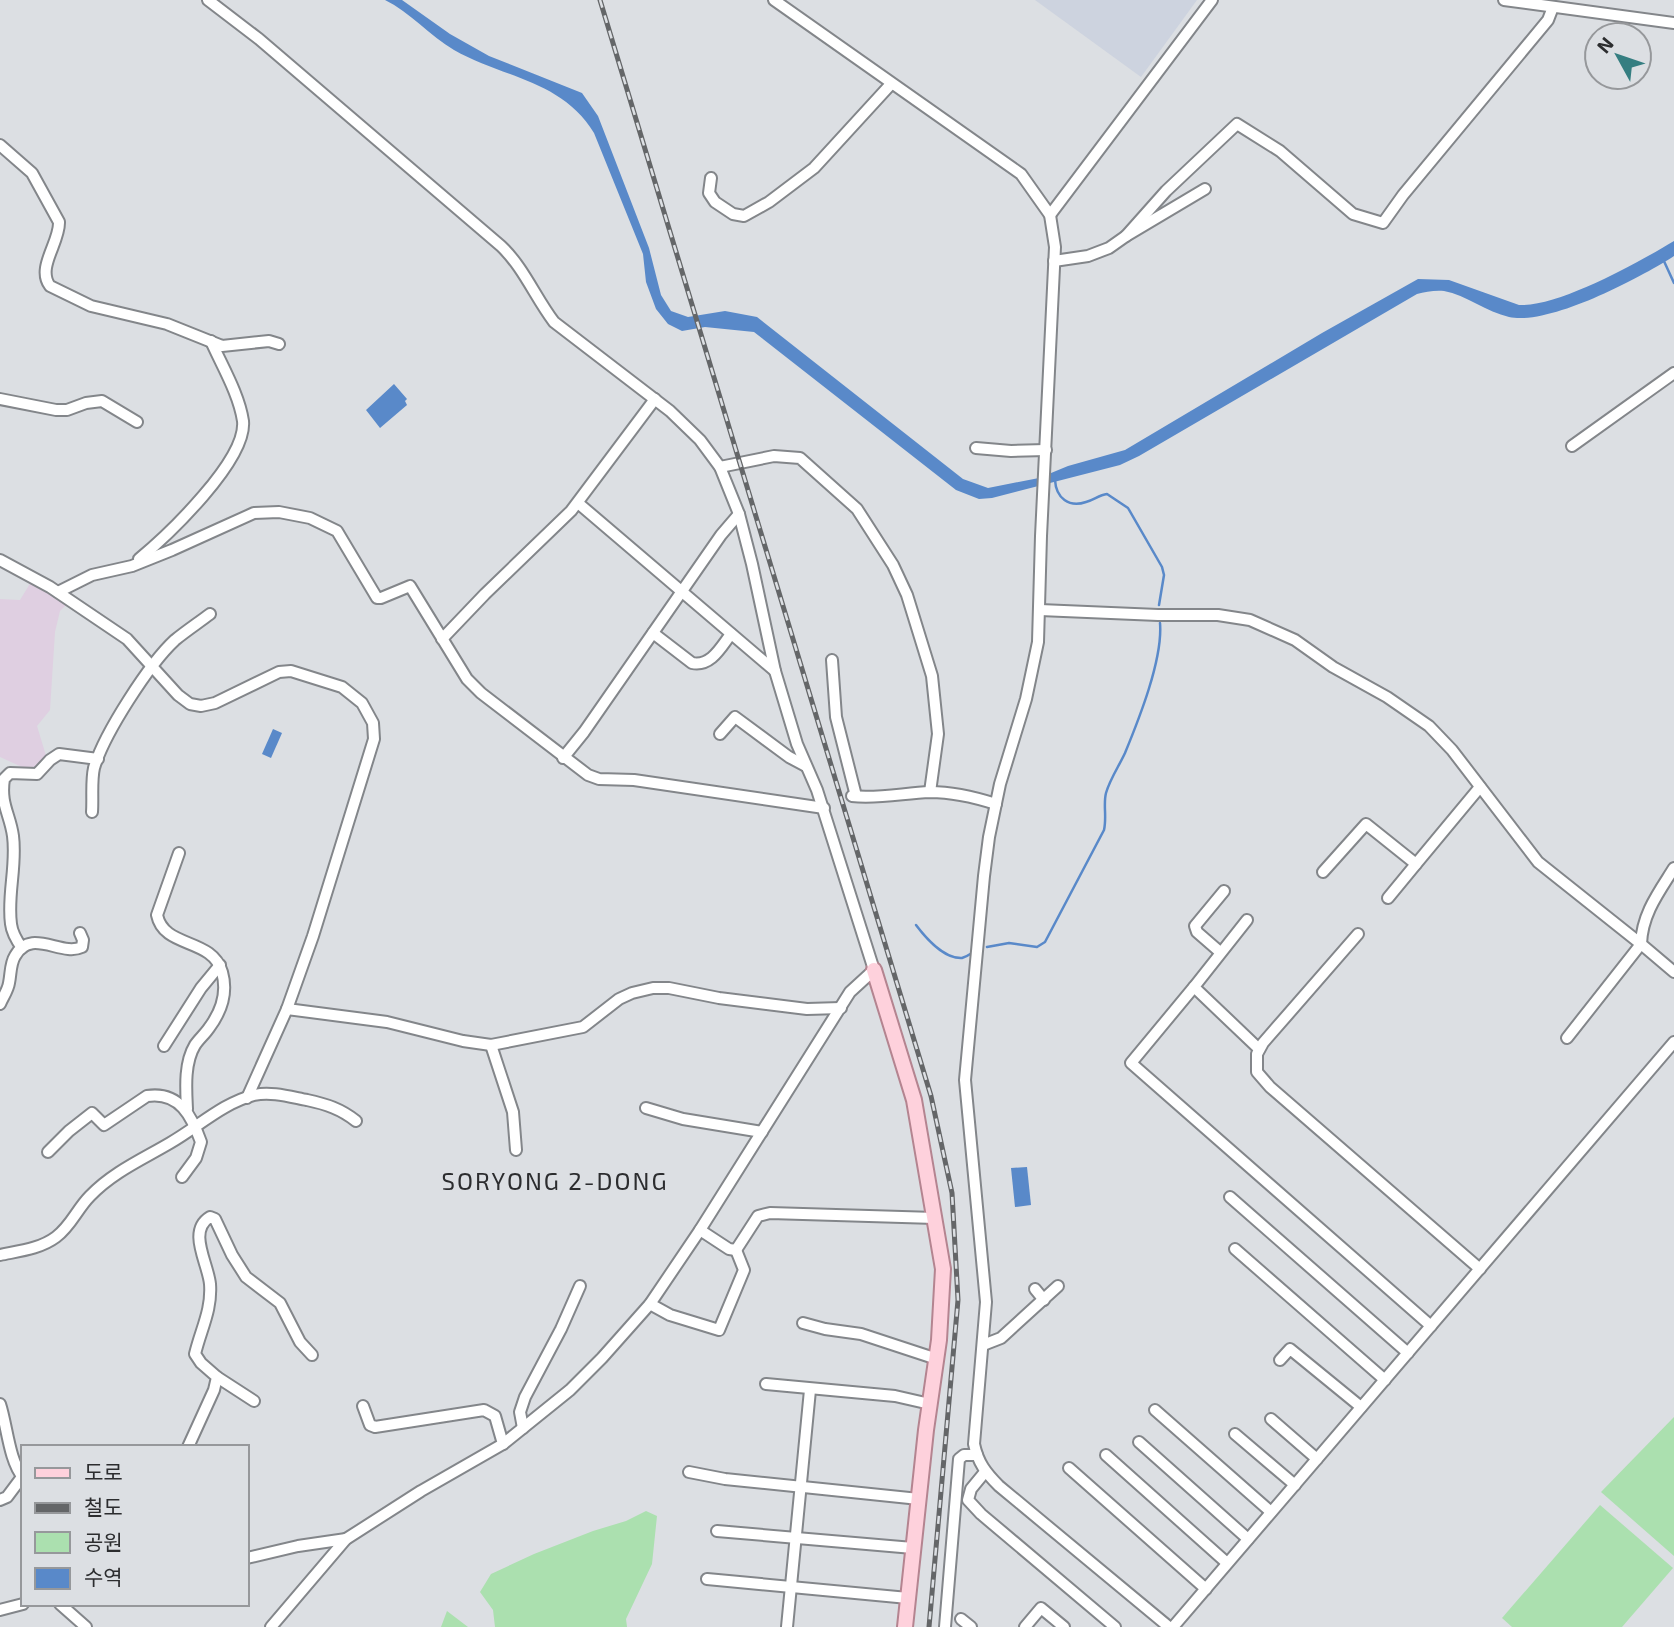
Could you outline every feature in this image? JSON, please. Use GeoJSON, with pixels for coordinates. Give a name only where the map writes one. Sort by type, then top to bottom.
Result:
{"type":"FeatureCollection","features":[{"type":"Feature","properties":{"kind":"main road"},"geometry":{"type":"LineString","coordinates":[[874,970],[914,1100],[943,1269],[937,1359],[905,1627]]}},
{"type":"Feature","properties":{"kind":"street"},"geometry":{"type":"LineString","coordinates":[[208,0],[259,39],[501,246],[515,259],[554,322],[655,399],[700,440],[720,467],[739,514],[775,671],[797,744],[824,808],[874,970],[850,992],[700,1230],[650,1304],[570,1390],[503,1444],[421,1491],[346,1539],[271,1627]]}},
{"type":"Feature","properties":{"kind":"street"},"geometry":{"type":"LineString","coordinates":[[774,0],[1021,174],[1050,215],[1054,238],[1038,642],[996,804],[984,876],[965,1080],[986,1301],[974,1444],[976,1455],[985,1472],[1171,1627],[1674,1042]]}},
{"type":"Feature","properties":{"kind":"street"},"geometry":{"type":"LineString","coordinates":[[1050,215],[1212,0]]}},
{"type":"Feature","properties":{"kind":"street"},"geometry":{"type":"LineString","coordinates":[[1504,0],[1674,23]]}},
{"type":"Feature","properties":{"kind":"street"},"geometry":{"type":"LineString","coordinates":[[1126,236],[1166,191],[1237,124],[1280,151],[1353,214],[1383,223],[1403,195],[1548,20],[1553,7]]}},
{"type":"Feature","properties":{"kind":"street"},"geometry":{"type":"LineString","coordinates":[[711,178],[709,194],[715,202],[733,214],[744,216],[769,202],[814,169],[891,83]]}},
{"type":"Feature","properties":{"kind":"street"},"geometry":{"type":"LineString","coordinates":[[0,145],[32,173],[59,222],[46,269],[46,280],[50,286],[91,306],[167,324],[222,346],[269,341],[279,344]]}},
{"type":"Feature","properties":{"kind":"street"},"geometry":{"type":"LineString","coordinates":[[1054,261],[1088,256],[1109,248],[1205,190]]}},
{"type":"Feature","properties":{"kind":"street"},"geometry":{"type":"LineString","coordinates":[[132,566],[192,508],[235,454],[243,431],[241,415],[211,341]]}},
{"type":"Feature","properties":{"kind":"street"},"geometry":{"type":"LineString","coordinates":[[1572,446],[1674,373]]}},
{"type":"Feature","properties":{"kind":"street"},"geometry":{"type":"LineString","coordinates":[[0,399],[56,410],[67,410],[102,401],[136,422]]}},
{"type":"Feature","properties":{"kind":"street"},"geometry":{"type":"LineString","coordinates":[[442,639],[578,503],[655,399]]}},
{"type":"Feature","properties":{"kind":"street"},"geometry":{"type":"LineString","coordinates":[[976,448],[1011,452],[1046,450]]}},
{"type":"Feature","properties":{"kind":"street"},"geometry":{"type":"LineString","coordinates":[[720,467],[775,456],[800,458],[857,509],[892,565],[907,595],[932,676],[937,734],[930,792]]}},
{"type":"Feature","properties":{"kind":"street"},"geometry":{"type":"LineString","coordinates":[[578,503],[775,671]]}},
{"type":"Feature","properties":{"kind":"street"},"geometry":{"type":"LineString","coordinates":[[58,592],[92,575],[132,566],[172,550],[254,513],[279,512],[310,518],[337,531],[377,598],[410,586],[467,679],[563,758],[599,779],[634,780],[824,808]]}},
{"type":"Feature","properties":{"kind":"street"},"geometry":{"type":"LineString","coordinates":[[563,758],[584,732],[721,535],[739,514]]}},
{"type":"Feature","properties":{"kind":"street"},"geometry":{"type":"LineString","coordinates":[[0,560],[58,592],[127,639],[178,695],[190,704],[215,704],[279,672],[291,671],[342,687],[362,703],[373,723],[373,739],[353,813],[287,1009],[247,1098]]}},
{"type":"Feature","properties":{"kind":"street"},"geometry":{"type":"LineString","coordinates":[[1040,610],[1218,615],[1250,620],[1272,628],[1387,697],[1429,726],[1452,750],[1538,862],[1674,972]]}},
{"type":"Feature","properties":{"kind":"street"},"geometry":{"type":"LineString","coordinates":[[92,812],[93,771],[102,748],[127,705],[152,667],[174,641],[210,614]]}},
{"type":"Feature","properties":{"kind":"street"},"geometry":{"type":"LineString","coordinates":[[653,633],[698,665],[710,660],[731,634]]}},
{"type":"Feature","properties":{"kind":"street"},"geometry":{"type":"LineString","coordinates":[[832,660],[836,716],[854,796],[930,792],[960,794],[996,804]]}},
{"type":"Feature","properties":{"kind":"street"},"geometry":{"type":"LineString","coordinates":[[720,734],[735,717],[789,757],[806,766]]}},
{"type":"Feature","properties":{"kind":"street"},"geometry":{"type":"LineString","coordinates":[[22,948],[10,924],[15,858],[12,825],[1,797],[4,779],[10,773],[37,774],[60,754],[98,759]]}},
{"type":"Feature","properties":{"kind":"street"},"geometry":{"type":"LineString","coordinates":[[1388,898],[1480,787]]}},
{"type":"Feature","properties":{"kind":"street"},"geometry":{"type":"LineString","coordinates":[[1323,872],[1366,824],[1416,864]]}},
{"type":"Feature","properties":{"kind":"street"},"geometry":{"type":"LineString","coordinates":[[179,853],[157,915],[159,925],[180,939],[210,952],[224,976],[223,1004],[208,1030],[194,1046],[187,1069],[187,1109],[201,1142],[196,1158],[182,1177]]}},
{"type":"Feature","properties":{"kind":"street"},"geometry":{"type":"LineString","coordinates":[[1567,1038],[1641,944],[1641,928],[1647,912],[1674,868]]}},
{"type":"Feature","properties":{"kind":"street"},"geometry":{"type":"LineString","coordinates":[[1220,952],[1197,932],[1195,926],[1224,891]]}},
{"type":"Feature","properties":{"kind":"street"},"geometry":{"type":"LineString","coordinates":[[1247,920],[1131,1063],[1431,1326]]}},
{"type":"Feature","properties":{"kind":"street"},"geometry":{"type":"LineString","coordinates":[[0,1004],[9,986],[15,955],[22,948],[29,943],[44,943],[75,950],[82,947],[80,933]]}},
{"type":"Feature","properties":{"kind":"street"},"geometry":{"type":"LineString","coordinates":[[1357,934],[1259,1049],[1255,1066],[1261,1079],[1480,1269]]}},
{"type":"Feature","properties":{"kind":"street"},"geometry":{"type":"LineString","coordinates":[[164,1046],[201,988],[220,965]]}},
{"type":"Feature","properties":{"kind":"street"},"geometry":{"type":"LineString","coordinates":[[1194,987],[1259,1049]]}},
{"type":"Feature","properties":{"kind":"street"},"geometry":{"type":"LineString","coordinates":[[287,1009],[387,1022],[463,1041],[491,1045],[583,1027],[619,999],[653,988],[669,988],[719,998],[807,1009],[841,1008]]}},
{"type":"Feature","properties":{"kind":"street"},"geometry":{"type":"LineString","coordinates":[[491,1045],[513,1112],[516,1150]]}},
{"type":"Feature","properties":{"kind":"street"},"geometry":{"type":"LineString","coordinates":[[48,1153],[69,1131],[92,1113],[104,1125],[154,1095],[175,1101],[187,1109]]}},
{"type":"Feature","properties":{"kind":"street"},"geometry":{"type":"LineString","coordinates":[[0,1255],[36,1247],[55,1238],[70,1224],[90,1196],[113,1177],[195,1125],[247,1098],[255,1095],[294,1097],[331,1105],[356,1121]]}},
{"type":"Feature","properties":{"kind":"street"},"geometry":{"type":"LineString","coordinates":[[646,1108],[683,1119],[762,1132]]}},
{"type":"Feature","properties":{"kind":"street"},"geometry":{"type":"LineString","coordinates":[[1230,1197],[1408,1353]]}},
{"type":"Feature","properties":{"kind":"street"},"geometry":{"type":"LineString","coordinates":[[736,1250],[758,1216],[769,1213],[935,1218]]}},
{"type":"Feature","properties":{"kind":"street"},"geometry":{"type":"LineString","coordinates":[[254,1401],[217,1377],[195,1354],[210,1303],[210,1283],[199,1229],[204,1220],[210,1217],[215,1219],[246,1277],[279,1303],[300,1342],[312,1355]]}},
{"type":"Feature","properties":{"kind":"street"},"geometry":{"type":"LineString","coordinates":[[700,1230],[729,1249],[736,1250]]}},
{"type":"Feature","properties":{"kind":"street"},"geometry":{"type":"LineString","coordinates":[[1235,1249],[1385,1380]]}},
{"type":"Feature","properties":{"kind":"street"},"geometry":{"type":"LineString","coordinates":[[650,1304],[670,1315],[719,1330],[744,1270],[736,1250]]}},
{"type":"Feature","properties":{"kind":"street"},"geometry":{"type":"LineString","coordinates":[[523,1428],[520,1412],[525,1398],[580,1286]]}},
{"type":"Feature","properties":{"kind":"street"},"geometry":{"type":"LineString","coordinates":[[983,1345],[1001,1338],[1058,1286]]}},
{"type":"Feature","properties":{"kind":"street"},"geometry":{"type":"LineString","coordinates":[[1035,1289],[1044,1300]]}},
{"type":"Feature","properties":{"kind":"street"},"geometry":{"type":"LineString","coordinates":[[803,1323],[861,1334],[937,1359]]}},
{"type":"Feature","properties":{"kind":"street"},"geometry":{"type":"LineString","coordinates":[[1280,1360],[1290,1349],[1361,1407]]}},
{"type":"Feature","properties":{"kind":"street"},"geometry":{"type":"LineString","coordinates":[[189,1445],[214,1390],[217,1377]]}},
{"type":"Feature","properties":{"kind":"street"},"geometry":{"type":"LineString","coordinates":[[766,1384],[895,1396],[930,1404]]}},
{"type":"Feature","properties":{"kind":"street"},"geometry":{"type":"LineString","coordinates":[[787,1627],[810,1390]]}},
{"type":"Feature","properties":{"kind":"street"},"geometry":{"type":"LineString","coordinates":[[0,1404],[7,1423],[15,1468],[21,1476]]}},
{"type":"Feature","properties":{"kind":"street"},"geometry":{"type":"LineString","coordinates":[[363,1406],[370,1425],[375,1427],[484,1410],[495,1416],[503,1444]]}},
{"type":"Feature","properties":{"kind":"street"},"geometry":{"type":"LineString","coordinates":[[1155,1410],[1271,1512]]}},
{"type":"Feature","properties":{"kind":"street"},"geometry":{"type":"LineString","coordinates":[[1271,1419],[1317,1459]]}},
{"type":"Feature","properties":{"kind":"street"},"geometry":{"type":"LineString","coordinates":[[1235,1434],[1295,1485]]}},
{"type":"Feature","properties":{"kind":"street"},"geometry":{"type":"LineString","coordinates":[[1139,1442],[1248,1539]]}},
{"type":"Feature","properties":{"kind":"street"},"geometry":{"type":"LineString","coordinates":[[945,1627],[958,1458],[976,1455]]}},
{"type":"Feature","properties":{"kind":"street"},"geometry":{"type":"LineString","coordinates":[[1106,1455],[1227,1563]]}},
{"type":"Feature","properties":{"kind":"street"},"geometry":{"type":"LineString","coordinates":[[1069,1468],[1206,1589]]}},
{"type":"Feature","properties":{"kind":"street"},"geometry":{"type":"LineString","coordinates":[[688,1472],[800,1488],[919,1499]]}},
{"type":"Feature","properties":{"kind":"street"},"geometry":{"type":"LineString","coordinates":[[985,1472],[971,1489],[968,1500],[1115,1627]]}},
{"type":"Feature","properties":{"kind":"street"},"geometry":{"type":"LineString","coordinates":[[0,1500],[7,1497],[21,1478]]}},
{"type":"Feature","properties":{"kind":"street"},"geometry":{"type":"LineString","coordinates":[[717,1531],[914,1548]]}},
{"type":"Feature","properties":{"kind":"street"},"geometry":{"type":"LineString","coordinates":[[248,1559],[298,1546],[346,1539]]}},
{"type":"Feature","properties":{"kind":"street"},"geometry":{"type":"LineString","coordinates":[[708,1579],[908,1598]]}},
{"type":"Feature","properties":{"kind":"street"},"geometry":{"type":"LineString","coordinates":[[0,1610],[21,1605]]}},
{"type":"Feature","properties":{"kind":"street"},"geometry":{"type":"LineString","coordinates":[[62,1606],[86,1627]]}},
{"type":"Feature","properties":{"kind":"street"},"geometry":{"type":"LineString","coordinates":[[1025,1627],[1041,1608],[1064,1627]]}},
{"type":"Feature","properties":{"kind":"street"},"geometry":{"type":"LineString","coordinates":[[1146,1627],[1155,1616]]}},
{"type":"Feature","properties":{"kind":"street"},"geometry":{"type":"LineString","coordinates":[[961,1619],[971,1627]]}},
{"type":"Feature","properties":{"kind":"shaded area"},"geometry":{"type":"Polygon","coordinates":[[[1035,0],[1197,0],[1141,77],[1035,0]]]}},
{"type":"Feature","properties":{"kind":"shaded area"},"geometry":{"type":"Polygon","coordinates":[[[31,582],[68,603],[60,611],[55,632],[50,710],[37,726],[47,759],[33,772],[0,757],[0,599],[20,600],[31,582]]]}},
{"type":"Feature","properties":{"kind":"green space"},"geometry":{"type":"Polygon","coordinates":[[[1674,1417],[1674,1556],[1601,1492],[1674,1417]]]}},
{"type":"Feature","properties":{"kind":"green space"},"geometry":{"type":"Polygon","coordinates":[[[1600,1505],[1673,1568],[1622,1627],[1512,1627],[1502,1618],[1600,1505]]]}},
{"type":"Feature","properties":{"kind":"green space"},"geometry":{"type":"Polygon","coordinates":[[[646,1511],[657,1516],[652,1564],[626,1619],[627,1627],[495,1627],[493,1610],[480,1592],[491,1574],[534,1554],[626,1521],[646,1511]]]}},
{"type":"Feature","properties":{"kind":"green space"},"geometry":{"type":"Polygon","coordinates":[[[447,1611],[468,1627],[441,1627],[447,1611]]]}},
{"type":"Feature","properties":{"kind":"water"},"geometry":{"type":"Polygon","coordinates":[[[385,0],[402,0],[450,34],[489,56],[582,93],[598,116],[649,248],[661,295],[671,311],[688,317],[725,311],[757,317],[963,479],[988,488],[1039,478],[1068,466],[1125,450],[1418,279],[1449,280],[1519,305],[1536,304],[1598,282],[1674,241],[1674,256],[1594,298],[1526,318],[1501,315],[1444,291],[1417,294],[1120,465],[979,499],[956,490],[754,332],[705,327],[682,331],[668,324],[656,309],[646,282],[643,254],[594,133],[581,115],[549,91],[454,50],[385,0]]]}},
{"type":"Feature","properties":{"kind":"water"},"geometry":{"type":"Polygon","coordinates":[[[394,384],[407,399],[407,405],[380,428],[366,410],[394,384]]]}},
{"type":"Feature","properties":{"kind":"water"},"geometry":{"type":"Polygon","coordinates":[[[273,729],[282,733],[271,758],[262,754],[273,729]]]}},
{"type":"Feature","properties":{"kind":"water"},"geometry":{"type":"Polygon","coordinates":[[[1027,1167],[1031,1205],[1015,1207],[1011,1168],[1027,1167]]]}},
{"type":"Feature","properties":{"kind":"waterway"},"geometry":{"type":"LineString","coordinates":[[1663,259],[1674,283]]}},
{"type":"Feature","properties":{"kind":"waterway"},"geometry":{"type":"LineString","coordinates":[[1055,480],[1058,492],[1064,500],[1074,504],[1107,494],[1128,508],[1162,567],[1164,575],[1159,605]]}},
{"type":"Feature","properties":{"kind":"waterway"},"geometry":{"type":"LineString","coordinates":[[987,947],[1009,943],[1037,947],[1045,942],[1104,830],[1106,793],[1125,753],[1149,689],[1158,654],[1160,623]]}},
{"type":"Feature","properties":{"kind":"waterway"},"geometry":{"type":"LineString","coordinates":[[916,925],[948,955],[962,958],[972,953]]}},
{"type":"Feature","properties":{"kind":"railway"},"geometry":{"type":"LineString","coordinates":[[600,0],[931,1096],[952,1193],[958,1300],[929,1627]]}},
{"type":"Feature","properties":{"kind":"district","name":"SORYONG 2-DONG"},"geometry":{"type":"Point","coordinates":[555,1182]}}]}
